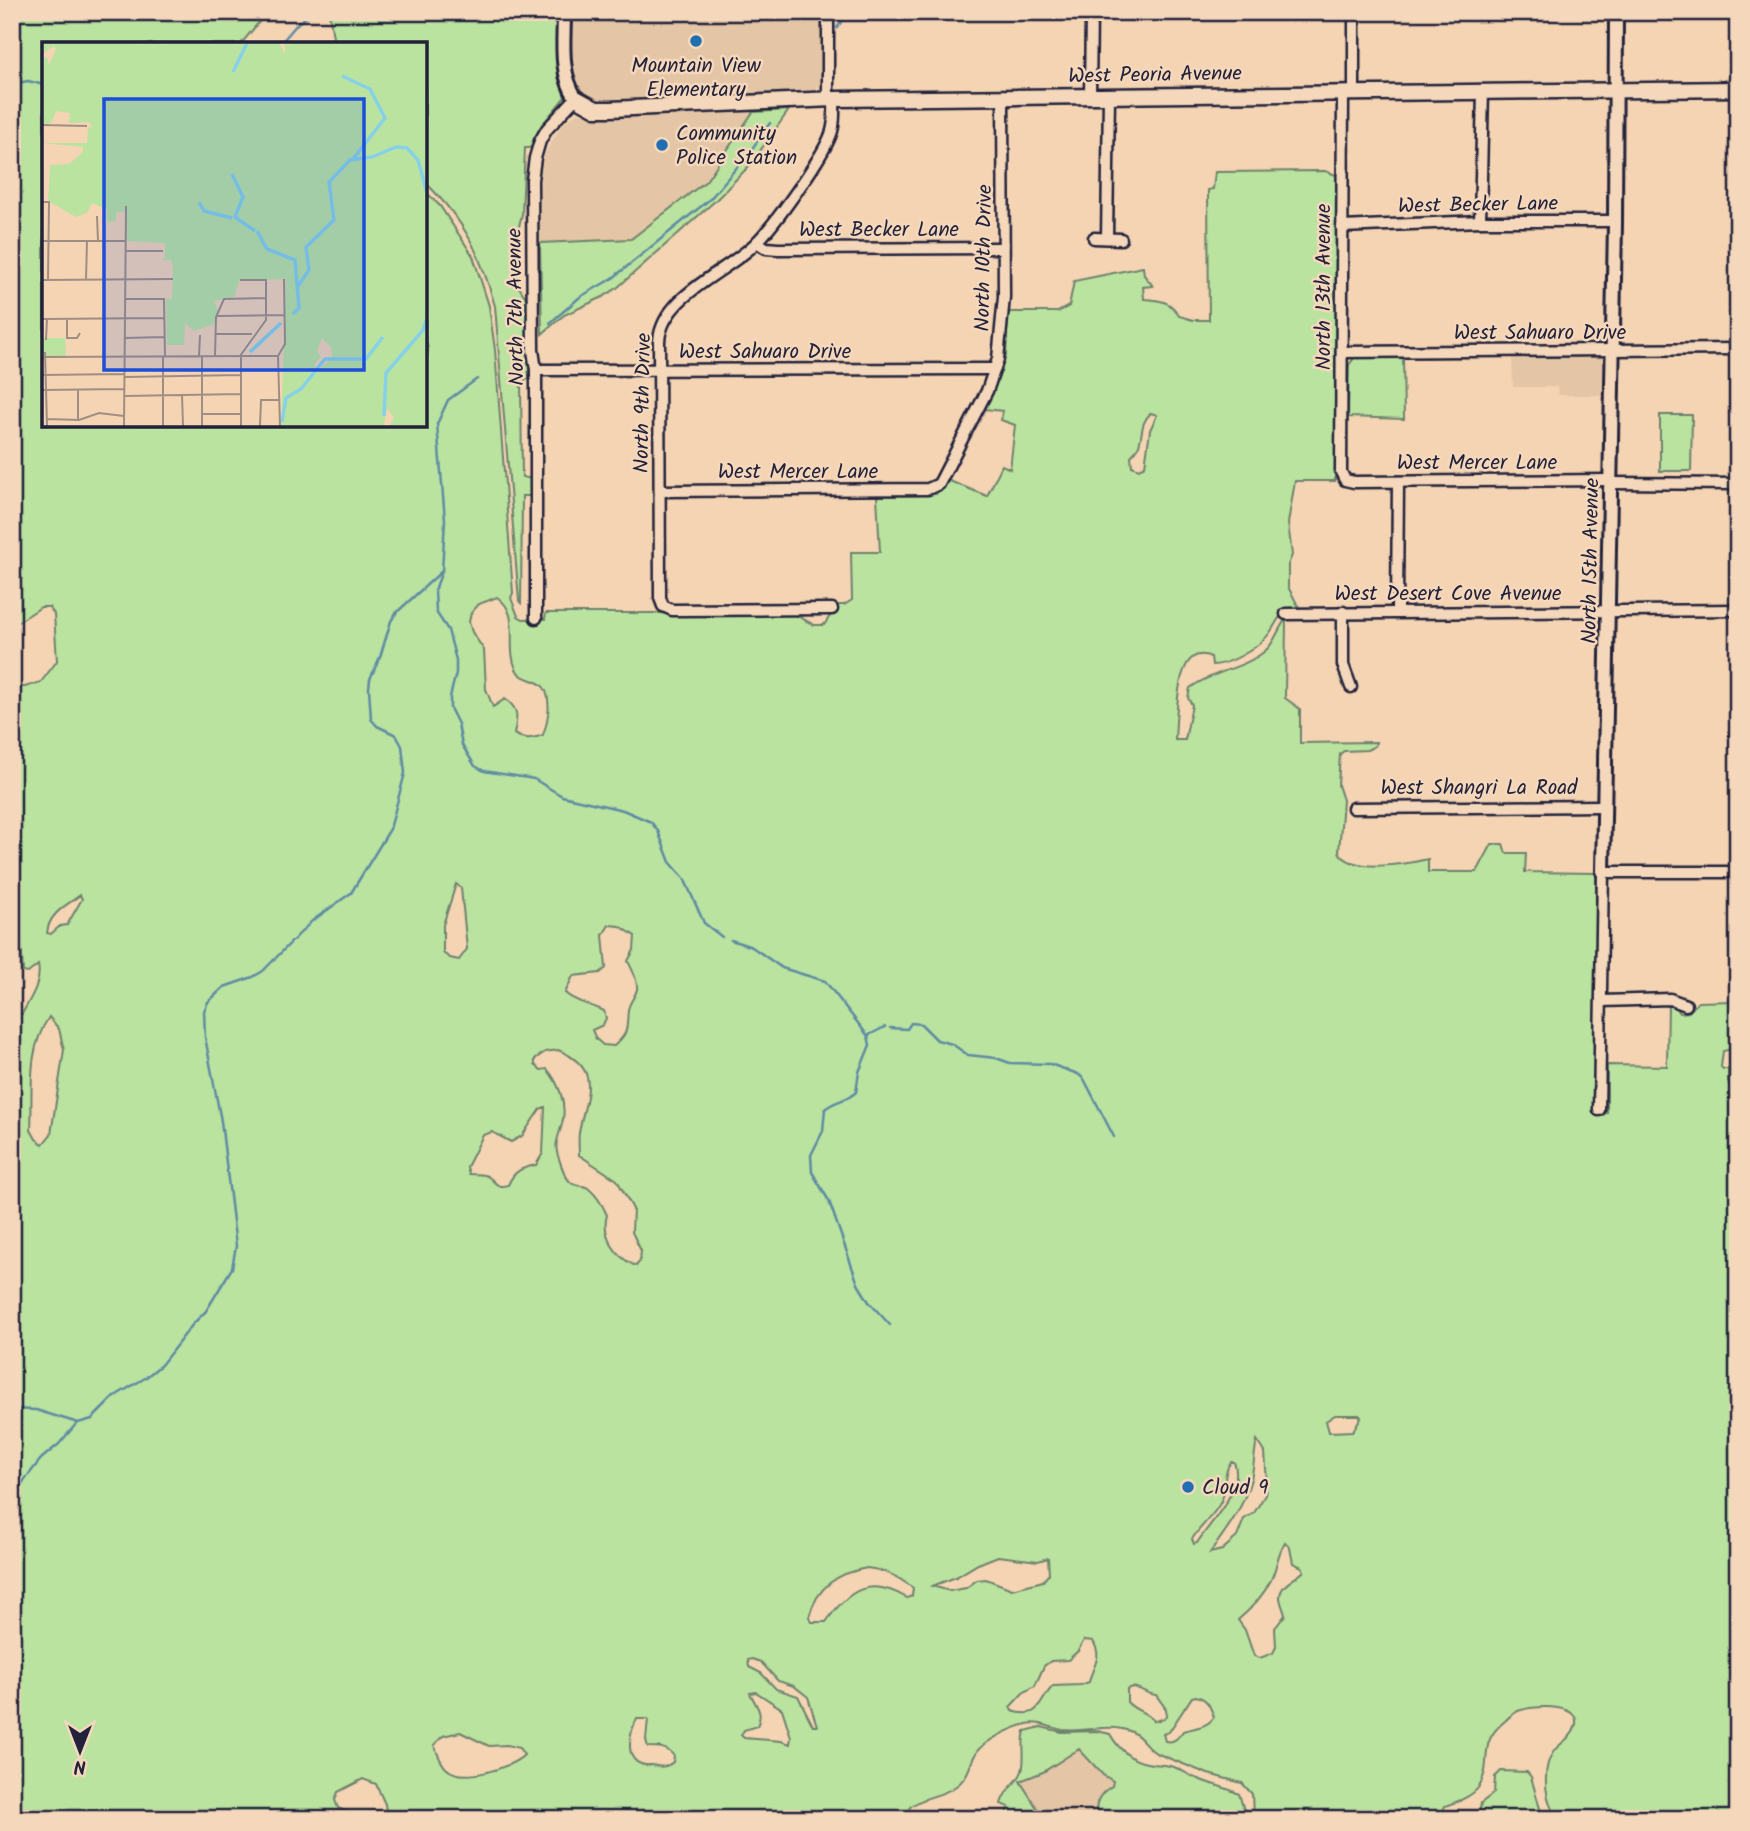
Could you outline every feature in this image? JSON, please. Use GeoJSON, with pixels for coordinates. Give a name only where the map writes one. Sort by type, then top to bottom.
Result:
{"type":"FeatureCollection","features":[{"type":"Feature","properties":{"kind":"main road","name":"West Peoria Avenue"},"geometry":{"type":"LineString","coordinates":[[576,98],[585,104],[605,109],[831,99],[1738,89]]}},
{"type":"Feature","properties":{"kind":"street"},"geometry":{"type":"LineString","coordinates":[[564,12],[564,70],[566,80],[576,98]]}},
{"type":"Feature","properties":{"kind":"street","name":"North 9th Drive"},"geometry":{"type":"LineString","coordinates":[[828,12],[834,124],[827,144],[757,243],[705,281],[667,314],[660,332],[660,598],[663,606],[672,610],[832,609]]}},
{"type":"Feature","properties":{"kind":"street"},"geometry":{"type":"LineString","coordinates":[[1090,96],[1091,12]]}},
{"type":"Feature","properties":{"kind":"street","name":"North 13th Avenue"},"geometry":{"type":"LineString","coordinates":[[1345,480],[1340,472],[1342,227],[1354,12]]}},
{"type":"Feature","properties":{"kind":"street","name":"North 15th Avenue"},"geometry":{"type":"LineString","coordinates":[[1599,1110],[1609,611],[1616,12]]}},
{"type":"Feature","properties":{"kind":"street"},"geometry":{"type":"LineString","coordinates":[[1480,221],[1483,91]]}},
{"type":"Feature","properties":{"kind":"street"},"geometry":{"type":"LineString","coordinates":[[1107,238],[1109,96]]}},
{"type":"Feature","properties":{"kind":"street","name":"North 10th Drive"},"geometry":{"type":"LineString","coordinates":[[936,488],[977,412],[995,369],[1003,321],[1003,97]]}},
{"type":"Feature","properties":{"kind":"street","name":"North 7th Avenue"},"geometry":{"type":"LineString","coordinates":[[536,618],[536,370],[533,351],[532,180],[535,158],[547,129],[576,98]]}},
{"type":"Feature","properties":{"kind":"street","name":"West Becker Lane"},"geometry":{"type":"LineString","coordinates":[[1342,227],[1480,221],[1615,221]]}},
{"type":"Feature","properties":{"kind":"street"},"geometry":{"type":"LineString","coordinates":[[1094,238],[1121,239]]}},
{"type":"Feature","properties":{"kind":"street","name":"West Becker Lane"},"geometry":{"type":"LineString","coordinates":[[757,243],[778,249],[1003,248]]}},
{"type":"Feature","properties":{"kind":"street","name":"West Sahuaro Drive"},"geometry":{"type":"LineString","coordinates":[[1342,352],[1738,349]]}},
{"type":"Feature","properties":{"kind":"street","name":"West Sahuaro Drive"},"geometry":{"type":"LineString","coordinates":[[536,370],[995,369]]}},
{"type":"Feature","properties":{"kind":"street","name":"West Mercer Lane"},"geometry":{"type":"LineString","coordinates":[[1345,480],[1738,484]]}},
{"type":"Feature","properties":{"kind":"street"},"geometry":{"type":"LineString","coordinates":[[1397,612],[1398,482]]}},
{"type":"Feature","properties":{"kind":"street","name":"West Mercer Lane"},"geometry":{"type":"LineString","coordinates":[[661,491],[936,488]]}},
{"type":"Feature","properties":{"kind":"street","name":"West Desert Cove Avenue"},"geometry":{"type":"LineString","coordinates":[[1286,614],[1738,610]]}},
{"type":"Feature","properties":{"kind":"street"},"geometry":{"type":"LineString","coordinates":[[1343,612],[1343,665],[1350,687]]}},
{"type":"Feature","properties":{"kind":"street","name":"West Shangri La Road"},"geometry":{"type":"LineString","coordinates":[[1353,807],[1604,806]]}},
{"type":"Feature","properties":{"kind":"street"},"geometry":{"type":"LineString","coordinates":[[1603,872],[1738,872]]}},
{"type":"Feature","properties":{"kind":"street"},"geometry":{"type":"LineString","coordinates":[[1602,1001],[1670,999],[1686,1005]]}},
{"type":"Feature","properties":{"kind":"shaded area","name":"Mountain View Elementary"},"geometry":{"type":"Polygon","coordinates":[[[572,12],[822,12],[821,83],[814,92],[613,102],[597,100],[582,90],[571,69],[572,12]]]}},
{"type":"Feature","properties":{"kind":"shaded area"},"geometry":{"type":"Polygon","coordinates":[[[578,112],[595,118],[607,118],[753,112],[706,181],[631,239],[540,243],[541,174],[544,155],[562,125],[578,112]]]}},
{"type":"Feature","properties":{"kind":"shaded area"},"geometry":{"type":"Polygon","coordinates":[[[1512,355],[1605,355],[1603,395],[1558,395],[1557,387],[1513,387],[1512,355]]]}},
{"type":"Feature","properties":{"kind":"shaded area"},"geometry":{"type":"Polygon","coordinates":[[[1079,1749],[1103,1775],[1113,1781],[1097,1813],[1114,1819],[1088,1819],[1062,1811],[1056,1819],[1044,1819],[1020,1781],[1043,1772],[1079,1749]]]}},
{"type":"Feature","properties":{"kind":"green space"},"geometry":{"type":"Polygon","coordinates":[[[12,12],[272,12],[259,22],[243,42],[42,42],[42,427],[427,427],[427,193],[440,206],[473,256],[489,306],[495,350],[513,593],[511,598],[518,616],[523,619],[545,619],[546,613],[792,613],[814,625],[824,625],[832,613],[832,605],[844,605],[852,600],[851,552],[880,552],[877,496],[936,494],[947,480],[987,496],[1002,465],[1010,469],[1015,425],[1001,420],[1003,411],[984,409],[1006,355],[1008,312],[1058,312],[1069,306],[1074,281],[1143,267],[1144,275],[1153,286],[1143,287],[1144,299],[1164,302],[1179,316],[1193,320],[1209,320],[1208,190],[1213,189],[1215,172],[1325,171],[1336,175],[1335,481],[1295,481],[1288,523],[1292,555],[1288,565],[1288,587],[1301,611],[1285,611],[1264,639],[1235,659],[1212,665],[1211,657],[1199,655],[1190,660],[1180,685],[1175,740],[1185,740],[1192,705],[1188,698],[1190,688],[1265,651],[1286,619],[1285,698],[1300,709],[1300,743],[1376,742],[1375,746],[1367,750],[1344,751],[1340,754],[1338,785],[1343,800],[1339,852],[1345,859],[1380,866],[1428,859],[1428,872],[1477,872],[1492,844],[1503,844],[1506,853],[1526,853],[1525,872],[1596,873],[1595,1114],[1607,1113],[1607,1065],[1667,1066],[1668,1004],[1676,1007],[1680,1013],[1689,1012],[1698,1002],[1734,1001],[1732,1049],[1723,1051],[1721,1067],[1728,1069],[1728,1081],[1732,1091],[1738,1091],[1738,1819],[1478,1819],[1481,1803],[1494,1793],[1495,1777],[1501,1771],[1527,1772],[1531,1777],[1541,1812],[1548,1813],[1552,1808],[1546,1787],[1546,1771],[1550,1757],[1573,1732],[1576,1722],[1574,1715],[1567,1711],[1546,1707],[1518,1711],[1496,1730],[1488,1746],[1483,1779],[1478,1788],[1467,1797],[1445,1806],[1440,1819],[1099,1818],[1096,1808],[1098,1799],[1112,1786],[1113,1781],[1103,1775],[1079,1749],[1043,1772],[1020,1781],[1044,1819],[1007,1819],[1004,1817],[1009,1807],[1001,1804],[1022,1771],[1025,1731],[1041,1727],[1062,1732],[1097,1731],[1110,1734],[1121,1749],[1135,1759],[1174,1767],[1239,1794],[1244,1810],[1253,1815],[1252,1794],[1242,1783],[1208,1774],[1156,1753],[1132,1732],[1115,1728],[1072,1731],[1032,1723],[995,1737],[979,1749],[964,1779],[948,1791],[910,1807],[908,1815],[912,1819],[387,1819],[385,1804],[376,1784],[363,1779],[338,1792],[335,1800],[338,1808],[363,1819],[12,1819],[12,1013],[22,1014],[34,990],[39,971],[38,965],[28,973],[23,972],[21,941],[12,939],[12,687],[25,687],[41,682],[57,661],[54,614],[49,607],[41,607],[12,626],[12,12]],[[1151,413],[1144,423],[1139,445],[1131,456],[1132,466],[1139,469],[1145,466],[1150,430],[1157,415],[1151,413]],[[497,597],[479,604],[471,613],[469,622],[472,632],[484,650],[486,689],[493,707],[505,699],[513,706],[516,719],[514,734],[528,738],[543,735],[548,713],[548,696],[544,687],[523,676],[516,669],[511,621],[505,604],[497,597]],[[456,884],[443,925],[443,953],[459,960],[467,949],[461,888],[456,884]],[[80,895],[55,915],[47,933],[51,934],[60,926],[67,925],[82,899],[80,895]],[[609,925],[603,935],[606,968],[600,973],[573,976],[565,993],[604,1011],[606,1018],[603,1025],[592,1030],[603,1045],[614,1046],[625,1033],[629,1007],[637,989],[636,978],[628,961],[634,950],[635,936],[620,926],[609,925]],[[49,1017],[34,1057],[31,1130],[43,1144],[51,1134],[64,1050],[59,1029],[49,1017]],[[558,1050],[545,1052],[535,1059],[535,1065],[541,1070],[547,1069],[555,1080],[562,1099],[564,1112],[556,1146],[566,1175],[570,1182],[586,1187],[597,1197],[607,1215],[608,1238],[616,1252],[636,1266],[640,1261],[641,1251],[632,1232],[633,1209],[617,1180],[579,1155],[579,1133],[588,1085],[582,1066],[558,1050]],[[545,1107],[540,1109],[522,1136],[511,1142],[492,1132],[483,1135],[467,1167],[469,1174],[485,1175],[498,1185],[504,1186],[508,1185],[519,1171],[536,1165],[543,1153],[545,1107]],[[1335,1415],[1326,1421],[1329,1432],[1353,1431],[1361,1417],[1335,1415]],[[1257,1440],[1251,1479],[1243,1500],[1210,1553],[1222,1550],[1237,1537],[1244,1519],[1254,1513],[1265,1495],[1265,1452],[1257,1440]],[[1231,1462],[1221,1502],[1192,1539],[1194,1544],[1231,1494],[1235,1483],[1234,1462],[1231,1462]],[[1285,1542],[1271,1580],[1252,1607],[1238,1620],[1245,1630],[1254,1656],[1260,1658],[1273,1653],[1276,1647],[1275,1628],[1285,1615],[1280,1599],[1281,1592],[1304,1571],[1293,1563],[1290,1548],[1285,1542]],[[998,1556],[932,1586],[950,1591],[966,1588],[977,1580],[986,1579],[1012,1589],[1043,1581],[1049,1574],[1048,1558],[1038,1561],[998,1556]],[[867,1568],[838,1578],[817,1597],[809,1617],[812,1622],[826,1622],[843,1601],[861,1589],[882,1588],[907,1598],[912,1596],[913,1588],[880,1570],[867,1568]],[[1084,1640],[1078,1651],[1068,1660],[1051,1661],[1044,1666],[1035,1686],[1023,1693],[1010,1707],[1012,1711],[1034,1711],[1053,1686],[1089,1682],[1097,1657],[1093,1641],[1084,1640]],[[748,1660],[749,1667],[761,1673],[776,1689],[798,1696],[813,1726],[817,1726],[808,1697],[794,1686],[778,1681],[761,1662],[748,1660]],[[1132,1687],[1127,1689],[1127,1702],[1154,1721],[1167,1715],[1156,1695],[1132,1687]],[[756,1692],[750,1693],[760,1717],[757,1726],[744,1730],[741,1735],[744,1738],[790,1744],[791,1737],[782,1709],[756,1692]],[[1192,1697],[1169,1732],[1163,1734],[1165,1741],[1173,1741],[1183,1731],[1208,1723],[1214,1717],[1210,1706],[1200,1697],[1192,1697]],[[637,1719],[632,1730],[630,1750],[636,1761],[645,1765],[663,1766],[673,1762],[674,1756],[669,1751],[648,1747],[648,1719],[637,1719]],[[460,1732],[443,1736],[434,1745],[447,1769],[464,1775],[498,1769],[524,1755],[519,1748],[507,1745],[489,1746],[460,1732]]]}},
{"type":"Feature","properties":{"kind":"green space"},"geometry":{"type":"Polygon","coordinates":[[[329,12],[558,12],[558,77],[565,97],[541,126],[530,148],[525,148],[522,214],[515,243],[517,284],[528,301],[529,379],[521,380],[522,477],[533,479],[533,496],[522,496],[521,603],[495,306],[477,253],[469,238],[451,211],[427,184],[427,42],[334,42],[329,12]]]}},
{"type":"Feature","properties":{"kind":"green space"},"geometry":{"type":"Polygon","coordinates":[[[789,110],[750,165],[716,200],[617,288],[564,315],[542,334],[540,243],[631,239],[706,181],[753,112],[789,110]]]}},
{"type":"Feature","properties":{"kind":"green space"},"geometry":{"type":"Polygon","coordinates":[[[1354,358],[1403,358],[1404,419],[1348,417],[1349,365],[1354,358]]]}},
{"type":"Feature","properties":{"kind":"green space"},"geometry":{"type":"Polygon","coordinates":[[[1660,415],[1692,415],[1691,471],[1660,471],[1660,415]]]}},
{"type":"Feature","properties":{"kind":"waterway"},"geometry":{"type":"LineString","coordinates":[[282,42],[298,23],[313,12]]}},
{"type":"Feature","properties":{"kind":"waterway"},"geometry":{"type":"LineString","coordinates":[[837,28],[848,12]]}},
{"type":"Feature","properties":{"kind":"waterway"},"geometry":{"type":"LineString","coordinates":[[12,84],[28,81],[42,84]]}},
{"type":"Feature","properties":{"kind":"waterway"},"geometry":{"type":"LineString","coordinates":[[550,323],[580,297],[613,278],[710,199],[749,153],[770,123]]}},
{"type":"Feature","properties":{"kind":"waterway"},"geometry":{"type":"LineString","coordinates":[[477,379],[448,400],[437,424],[445,520],[442,571],[435,590],[436,612],[448,630],[456,660],[450,708],[458,724],[462,745],[475,766],[484,771],[534,779],[562,796],[623,810],[651,822],[658,831],[670,862],[684,878],[704,923],[722,937]]}},
{"type":"Feature","properties":{"kind":"waterway"},"geometry":{"type":"LineString","coordinates":[[12,1409],[36,1410],[78,1423],[92,1419],[115,1396],[161,1365],[206,1311],[232,1268],[236,1246],[221,1121],[205,1037],[204,1011],[208,1002],[224,987],[263,971],[312,921],[351,893],[390,829],[405,773],[402,746],[396,735],[377,726],[371,719],[370,679],[396,613],[442,571]]}},
{"type":"Feature","properties":{"kind":"waterway"},"geometry":{"type":"LineString","coordinates":[[731,940],[752,947],[782,968],[825,981],[868,1036],[870,1045],[859,1072],[856,1092],[825,1109],[823,1131],[811,1155],[812,1172],[829,1201],[858,1284],[869,1302],[890,1325]]}},
{"type":"Feature","properties":{"kind":"waterway"},"geometry":{"type":"LineString","coordinates":[[890,1028],[907,1029],[911,1023],[921,1024],[937,1040],[952,1044],[968,1055],[996,1058],[1010,1063],[1050,1064],[1078,1074],[1084,1079],[1114,1137]]}},
{"type":"Feature","properties":{"kind":"waterway"},"geometry":{"type":"LineString","coordinates":[[869,1035],[885,1027]]}},
{"type":"Feature","properties":{"kind":"waterway"},"geometry":{"type":"LineString","coordinates":[[12,1496],[41,1459],[59,1444],[77,1423]]}},
{"type":"Feature","properties":{"kind":"place","name":"Mountain View Elementary"},"geometry":{"type":"Point","coordinates":[696,41]}},
{"type":"Feature","properties":{"kind":"place","name":"Community Police Station"},"geometry":{"type":"Point","coordinates":[662,145]}},
{"type":"Feature","properties":{"kind":"place","name":"Cloud 9"},"geometry":{"type":"Point","coordinates":[1188,1487]}}]}
